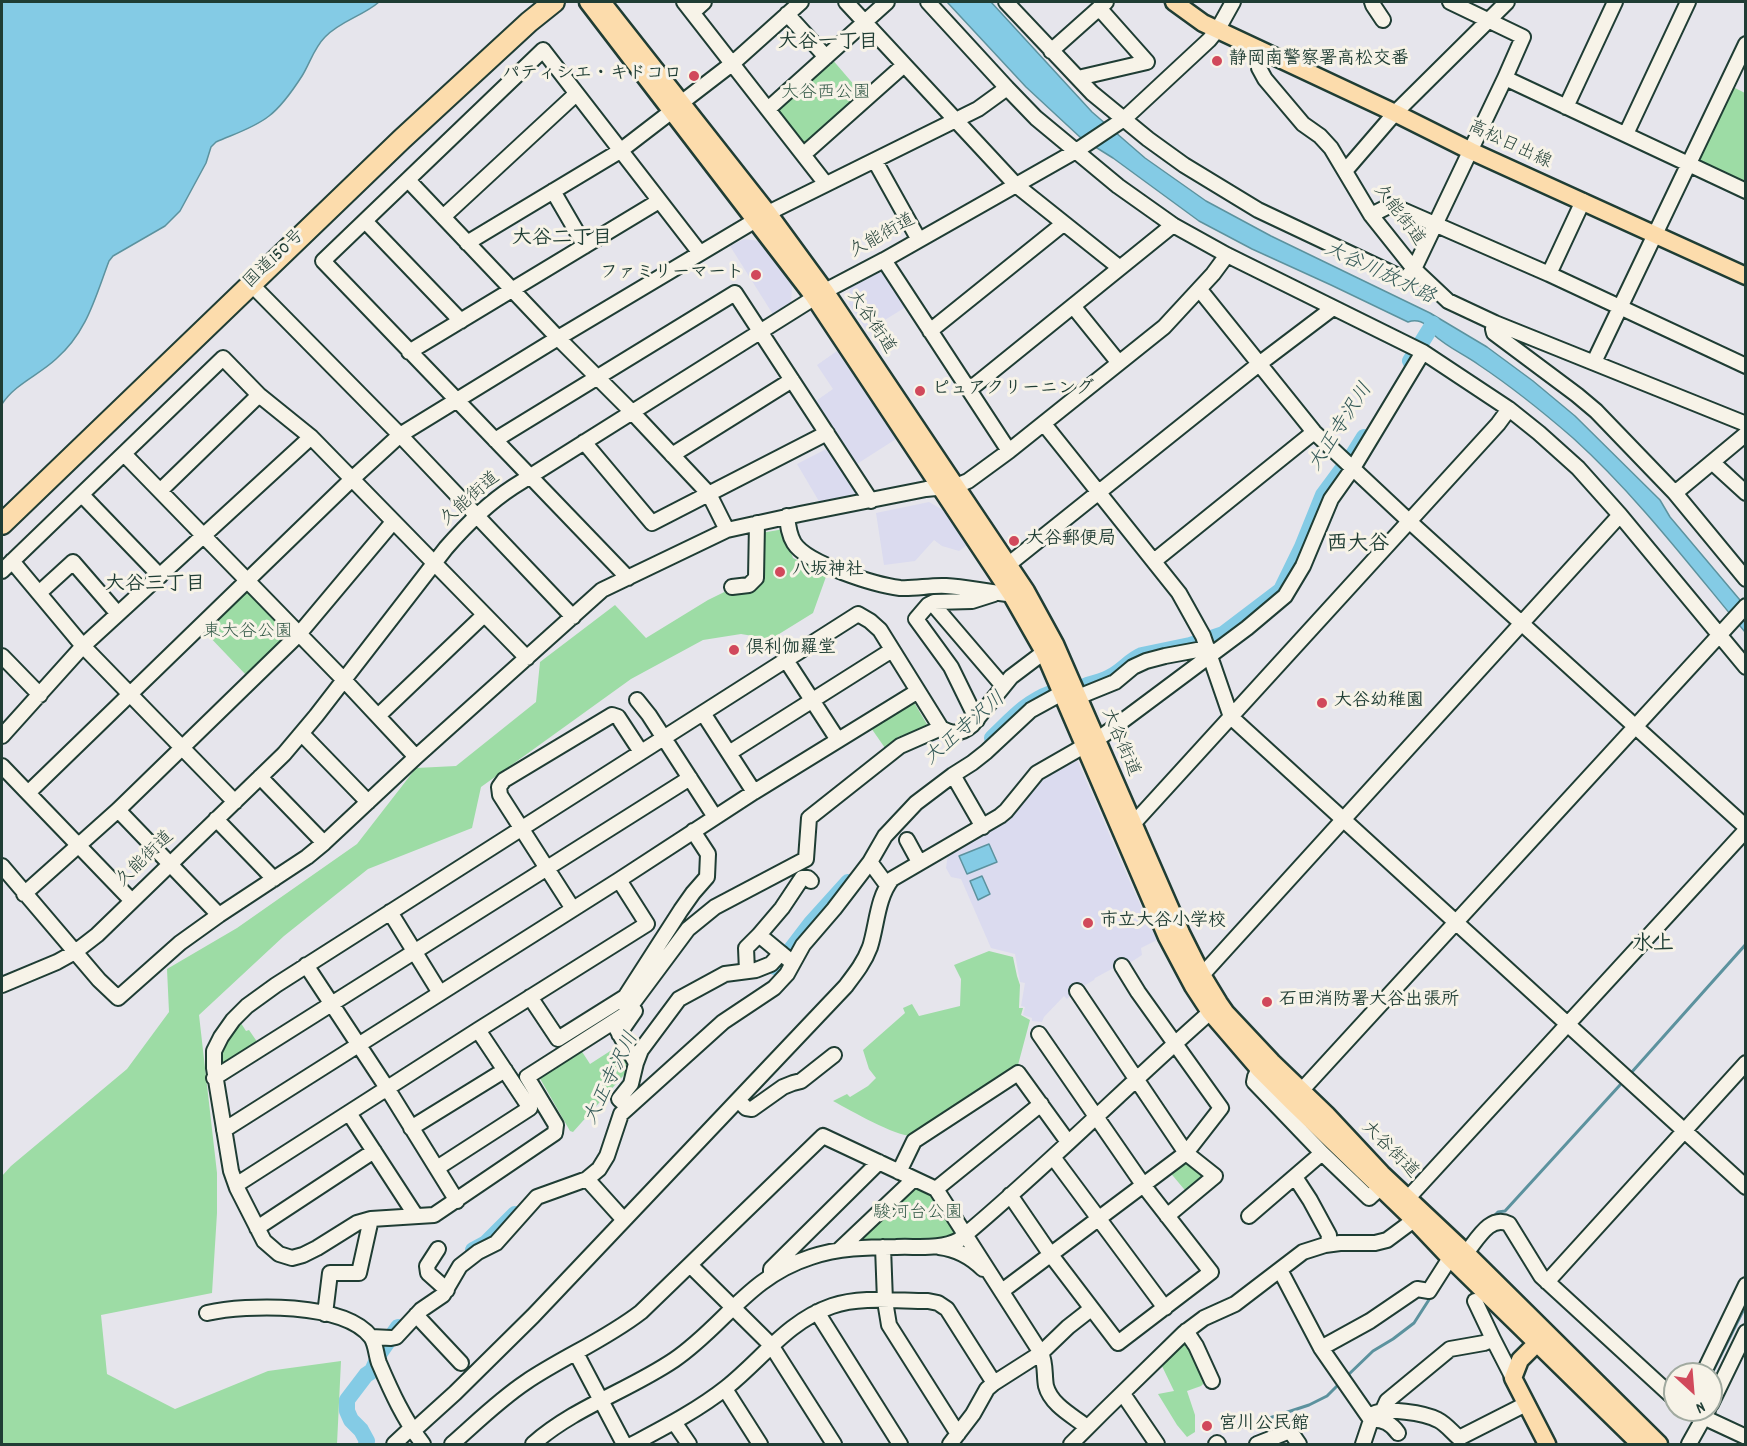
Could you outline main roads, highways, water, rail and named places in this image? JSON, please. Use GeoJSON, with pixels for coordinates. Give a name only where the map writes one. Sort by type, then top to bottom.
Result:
{"type":"FeatureCollection","features":[{"type":"Feature","properties":{"kind":"highway","name":"国道150号"},"geometry":{"type":"LineString","coordinates":[[2,510],[347,176],[536,2]]}},
{"type":"Feature","properties":{"kind":"highway","name":"国道150号"},"geometry":{"type":"LineString","coordinates":[[2,524],[394,147],[529,22],[554,2]]}},
{"type":"Feature","properties":{"kind":"main road","name":"大谷街道"},"geometry":{"type":"LineString","coordinates":[[588,2],[677,107]]}},
{"type":"Feature","properties":{"kind":"main road","name":"大谷街道"},"geometry":{"type":"LineString","coordinates":[[602,2],[677,107],[819,294],[949,487],[1009,564],[1038,611],[1049,648],[1091,742],[1167,937],[1193,986],[1215,1007],[1226,1013],[1265,1055],[1326,1114],[1382,1174],[1408,1198],[1419,1216]]}},
{"type":"Feature","properties":{"kind":"main road","name":"高松日出線"},"geometry":{"type":"LineString","coordinates":[[1174,2],[1203,23],[1471,151],[1746,276]]}},
{"type":"Feature","properties":{"kind":"main road","name":"大谷街道"},"geometry":{"type":"LineString","coordinates":[[949,487],[1003,594],[1049,648]]}},
{"type":"Feature","properties":{"kind":"main road","name":"大谷街道"},"geometry":{"type":"LineString","coordinates":[[1091,742],[1133,824],[1202,975],[1222,1028],[1259,1069],[1380,1188],[1419,1216],[1537,1343],[1640,1444]]}},
{"type":"Feature","properties":{"kind":"main road","name":"大谷街道"},"geometry":{"type":"LineString","coordinates":[[1458,1256],[1659,1444]]}},
{"type":"Feature","properties":{"kind":"main road"},"geometry":{"type":"LineString","coordinates":[[1537,1343],[1520,1360],[1512,1378],[1547,1444]]}},
{"type":"Feature","properties":{"kind":"water"},"geometry":{"type":"Polygon","coordinates":[[[2,2],[379,2],[325,37],[295,87],[274,112],[257,124],[216,142],[211,147],[206,163],[180,211],[165,226],[113,256],[89,314],[67,349],[20,385],[2,404],[2,2]]]}},
{"type":"Feature","properties":{"kind":"water"},"geometry":{"type":"Polygon","coordinates":[[[947,2],[991,2],[1092,112],[1145,158],[1206,201],[1271,236],[1430,313],[1487,347],[1533,381],[1575,416],[1660,500],[1670,517],[1745,606],[1745,632],[1662,532],[1597,460],[1527,400],[1474,361],[1434,335],[1426,333],[1426,325],[1417,321],[1408,322],[1252,249],[1199,221],[1113,158],[1081,138],[1026,87],[947,2]]]}},
{"type":"Feature","properties":{"kind":"water"},"geometry":{"type":"Polygon","coordinates":[[[989,844],[997,862],[967,874],[959,856],[989,844]]]}},
{"type":"Feature","properties":{"kind":"water"},"geometry":{"type":"Polygon","coordinates":[[[982,876],[990,894],[978,900],[970,881],[982,876]]]}},
{"type":"Feature","properties":{"kind":"waterway","name":"大正寺沢川"},"geometry":{"type":"LineString","coordinates":[[1410,361],[1433,324]]}},
{"type":"Feature","properties":{"kind":"waterway","name":"大正寺沢川"},"geometry":{"type":"LineString","coordinates":[[1087,685],[1110,677],[1142,655],[1190,645],[1223,634],[1281,590],[1302,547],[1323,495],[1364,437]]}},
{"type":"Feature","properties":{"kind":"waterway","name":"大正寺沢川"},"geometry":{"type":"LineString","coordinates":[[992,738],[1026,706],[1051,693]]}},
{"type":"Feature","properties":{"kind":"waterway","name":"大正寺沢川"},"geometry":{"type":"LineString","coordinates":[[775,967],[848,882]]}},
{"type":"Feature","properties":{"kind":"waterway"},"geometry":{"type":"LineString","coordinates":[[1631,1073],[1746,944]]}},
{"type":"Feature","properties":{"kind":"waterway"},"geometry":{"type":"LineString","coordinates":[[1492,1218],[1498,1212],[1505,1211],[1620,1085]]}},
{"type":"Feature","properties":{"kind":"waterway","name":"大正寺沢川"},"geometry":{"type":"LineString","coordinates":[[473,1250],[486,1243],[515,1214]]}},
{"type":"Feature","properties":{"kind":"waterway"},"geometry":{"type":"LineString","coordinates":[[1347,1376],[1373,1351],[1414,1323],[1432,1295]]}},
{"type":"Feature","properties":{"kind":"waterway"},"geometry":{"type":"LineString","coordinates":[[1718,1362],[1746,1305]]}},
{"type":"Feature","properties":{"kind":"waterway","name":"大正寺沢川"},"geometry":{"type":"LineString","coordinates":[[366,1444],[367,1441],[361,1430],[351,1420],[347,1411],[347,1400],[366,1375],[372,1371],[380,1353],[398,1327]]}},
{"type":"Feature","properties":{"kind":"waterway"},"geometry":{"type":"LineString","coordinates":[[1242,1427],[1309,1405],[1327,1396],[1340,1383]]}},
{"type":"Feature","properties":{"kind":"place","name":"静岡南警察署高松交番"},"geometry":{"type":"Point","coordinates":[1217,61]}},
{"type":"Feature","properties":{"kind":"place","name":"パティシエ・キドコロ"},"geometry":{"type":"Point","coordinates":[694,76]}},
{"type":"Feature","properties":{"kind":"place","name":"ファミリーマート"},"geometry":{"type":"Point","coordinates":[756,275]}},
{"type":"Feature","properties":{"kind":"place","name":"ピュアクリーニング"},"geometry":{"type":"Point","coordinates":[920,391]}},
{"type":"Feature","properties":{"kind":"place","name":"大谷郵便局"},"geometry":{"type":"Point","coordinates":[1014,541]}},
{"type":"Feature","properties":{"kind":"place","name":"八坂神社"},"geometry":{"type":"Point","coordinates":[780,572]}},
{"type":"Feature","properties":{"kind":"place","name":"倶利伽羅堂"},"geometry":{"type":"Point","coordinates":[734,650]}},
{"type":"Feature","properties":{"kind":"place","name":"大谷幼稚園"},"geometry":{"type":"Point","coordinates":[1322,703]}},
{"type":"Feature","properties":{"kind":"place","name":"市立大谷小学校"},"geometry":{"type":"Point","coordinates":[1088,923]}},
{"type":"Feature","properties":{"kind":"place","name":"石田消防署大谷出張所"},"geometry":{"type":"Point","coordinates":[1267,1002]}},
{"type":"Feature","properties":{"kind":"place","name":"宮川公民館"},"geometry":{"type":"Point","coordinates":[1207,1426]}},
{"type":"Feature","properties":{"kind":"district","name":"大谷一丁目"},"geometry":{"type":"Point","coordinates":[828,44]}},
{"type":"Feature","properties":{"kind":"district","name":"大谷二丁目"},"geometry":{"type":"Point","coordinates":[562,240]}},
{"type":"Feature","properties":{"kind":"district","name":"西大谷"},"geometry":{"type":"Point","coordinates":[1358,546]}},
{"type":"Feature","properties":{"kind":"district","name":"大谷三丁目"},"geometry":{"type":"Point","coordinates":[155,586]}},
{"type":"Feature","properties":{"kind":"district","name":"水上"},"geometry":{"type":"Point","coordinates":[1653,946]}},
{"type":"Feature","properties":{"kind":"park label","name":"大谷西公園"},"geometry":{"type":"Point","coordinates":[826,95]}},
{"type":"Feature","properties":{"kind":"park label","name":"東大谷公園"},"geometry":{"type":"Point","coordinates":[248,634]}},
{"type":"Feature","properties":{"kind":"park label","name":"駿河台公園"},"geometry":{"type":"Point","coordinates":[918,1215]}},
{"type":"Feature","properties":{"kind":"water label","name":"大谷川放水路"},"geometry":{"type":"Point","coordinates":[1379,275]}}]}
